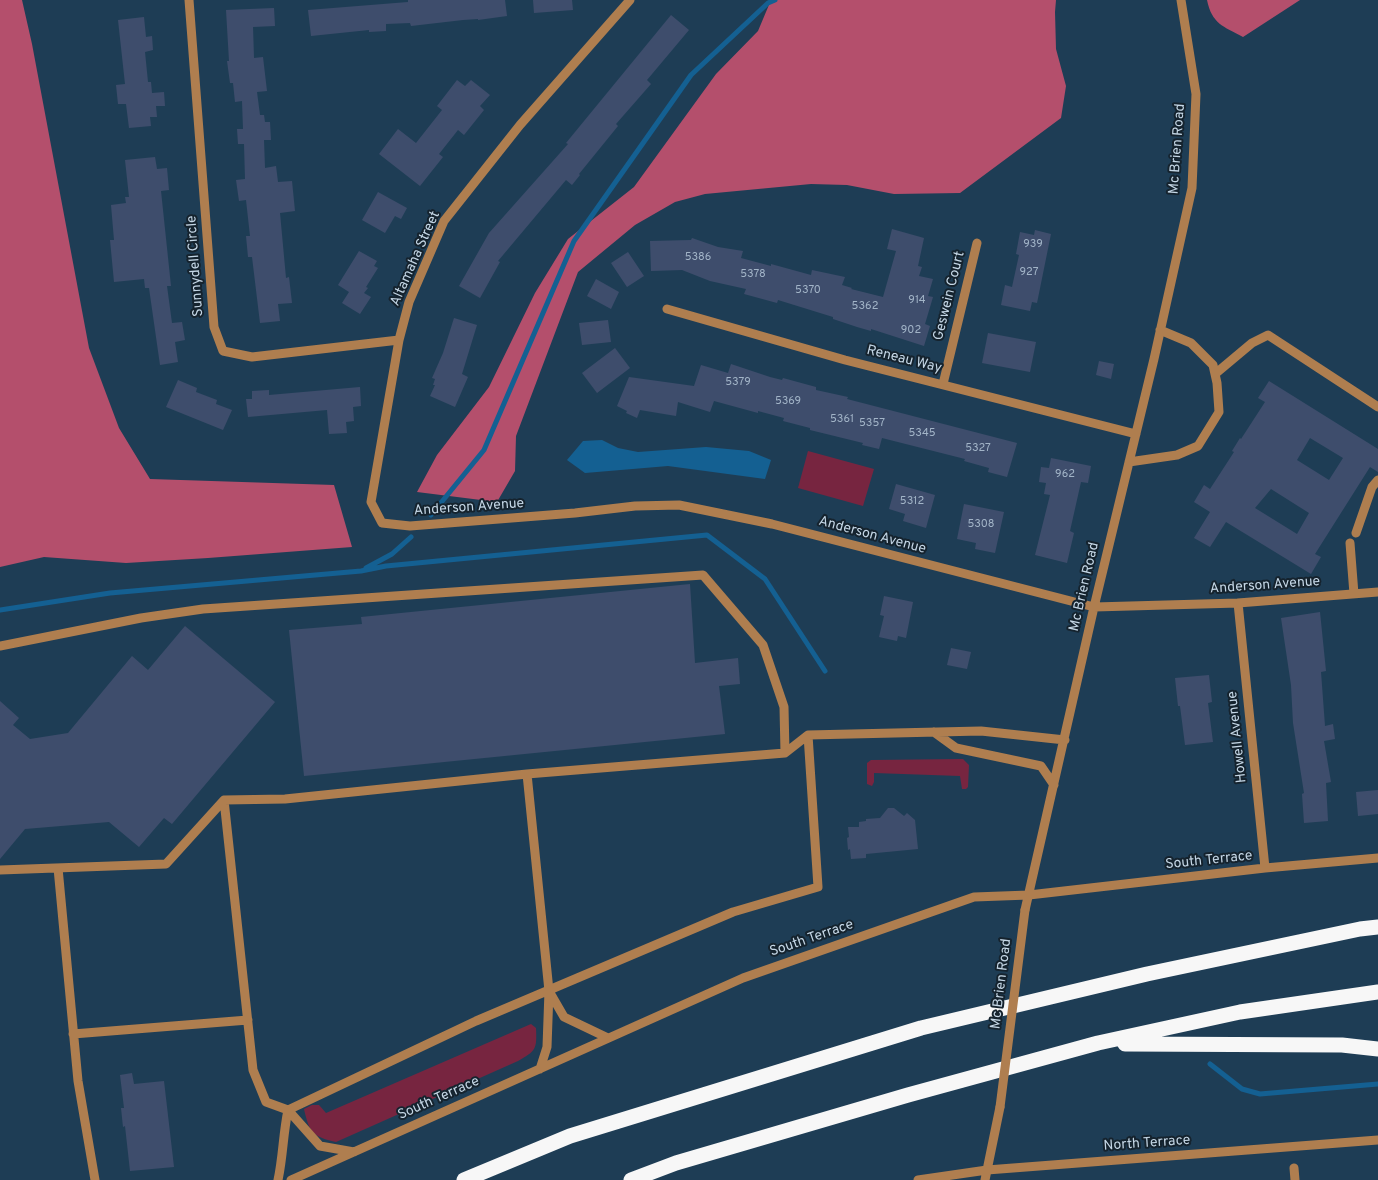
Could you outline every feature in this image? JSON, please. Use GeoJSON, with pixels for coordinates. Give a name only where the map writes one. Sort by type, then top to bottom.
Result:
{"type":"FeatureCollection","features":[{"type":"Feature","properties":{"kind":"highway"},"geometry":{"type":"LineString","coordinates":[[464,1180],[570,1136],[921,1028],[1147,974],[1378,925]]}},
{"type":"Feature","properties":{"kind":"highway"},"geometry":{"type":"LineString","coordinates":[[631,1180],[676,1162],[908,1095],[1098,1044],[1240,1012],[1378,992]]}},
{"type":"Feature","properties":{"kind":"highway"},"geometry":{"type":"LineString","coordinates":[[1098,1044],[1342,1045],[1378,1049]]}},
{"type":"Feature","properties":{"kind":"street","name":"Sunnydell Circle"},"geometry":{"type":"LineString","coordinates":[[189,0],[214,327],[223,351],[252,357],[399,340]]}},
{"type":"Feature","properties":{"kind":"street","name":"Altamaha Street"},"geometry":{"type":"LineString","coordinates":[[371,502],[399,340],[409,302],[444,221],[520,124],[630,0]]}},
{"type":"Feature","properties":{"kind":"street","name":"Mc Brien Road"},"geometry":{"type":"LineString","coordinates":[[986,1175],[1000,1107],[1025,910],[1192,188],[1196,94],[1181,0]]}},
{"type":"Feature","properties":{"kind":"street","name":"Geswein Court"},"geometry":{"type":"LineString","coordinates":[[943,384],[977,243]]}},
{"type":"Feature","properties":{"kind":"street","name":"Reneau Way"},"geometry":{"type":"LineString","coordinates":[[667,309],[845,360],[1136,434]]}},
{"type":"Feature","properties":{"kind":"street"},"geometry":{"type":"LineString","coordinates":[[1129,462],[1177,455],[1198,446],[1219,412],[1217,383],[1213,365],[1191,343],[1160,330]]}},
{"type":"Feature","properties":{"kind":"street"},"geometry":{"type":"LineString","coordinates":[[1215,374],[1252,343],[1268,335],[1378,407]]}},
{"type":"Feature","properties":{"kind":"street"},"geometry":{"type":"LineString","coordinates":[[1356,533],[1372,487],[1378,480]]}},
{"type":"Feature","properties":{"kind":"street","name":"Anderson Avenue"},"geometry":{"type":"LineString","coordinates":[[371,502],[382,523],[410,526],[574,513],[635,506],[679,505],[772,524],[1094,607],[1238,603],[1378,592]]}},
{"type":"Feature","properties":{"kind":"street"},"geometry":{"type":"LineString","coordinates":[[1350,543],[1354,594]]}},
{"type":"Feature","properties":{"kind":"street"},"geometry":{"type":"LineString","coordinates":[[0,646],[142,618],[203,609],[703,575],[763,645],[784,707],[785,753]]}},
{"type":"Feature","properties":{"kind":"street","name":"Howell Avenue"},"geometry":{"type":"LineString","coordinates":[[1238,603],[1265,868]]}},
{"type":"Feature","properties":{"kind":"street"},"geometry":{"type":"LineString","coordinates":[[0,870],[166,864],[224,800],[285,799],[527,774],[785,753],[808,735],[981,731],[1065,740]]}},
{"type":"Feature","properties":{"kind":"street"},"geometry":{"type":"LineString","coordinates":[[933,732],[956,748],[1041,766],[1054,785]]}},
{"type":"Feature","properties":{"kind":"street"},"geometry":{"type":"LineString","coordinates":[[288,1110],[467,1025],[733,912],[818,887],[808,735]]}},
{"type":"Feature","properties":{"kind":"street"},"geometry":{"type":"LineString","coordinates":[[527,774],[549,990],[547,1047],[540,1069]]}},
{"type":"Feature","properties":{"kind":"street"},"geometry":{"type":"LineString","coordinates":[[224,800],[253,1070],[266,1102],[288,1110],[320,1146],[354,1152]]}},
{"type":"Feature","properties":{"kind":"street","name":"South Terrace"},"geometry":{"type":"LineString","coordinates":[[291,1180],[743,978],[974,897],[1029,895],[1265,868],[1378,858]]}},
{"type":"Feature","properties":{"kind":"street"},"geometry":{"type":"LineString","coordinates":[[58,868],[78,1080],[95,1180]]}},
{"type":"Feature","properties":{"kind":"street"},"geometry":{"type":"LineString","coordinates":[[549,990],[564,1017],[608,1038]]}},
{"type":"Feature","properties":{"kind":"street"},"geometry":{"type":"LineString","coordinates":[[74,1034],[248,1020]]}},
{"type":"Feature","properties":{"kind":"street"},"geometry":{"type":"LineString","coordinates":[[278,1180],[283,1159],[283,1133],[288,1110]]}},
{"type":"Feature","properties":{"kind":"street","name":"North Terrace"},"geometry":{"type":"LineString","coordinates":[[918,1180],[1378,1140]]}},
{"type":"Feature","properties":{"kind":"street"},"geometry":{"type":"LineString","coordinates":[[1294,1168],[1295,1180]]}},
{"type":"Feature","properties":{"kind":"shaded area"},"geometry":{"type":"Polygon","coordinates":[[[0,0],[22,0],[32,44],[89,348],[119,428],[150,479],[334,485],[352,547],[126,563],[44,557],[0,567],[0,0]]]}},
{"type":"Feature","properties":{"kind":"shaded area"},"geometry":{"type":"Polygon","coordinates":[[[771,0],[1056,0],[1056,49],[1066,86],[1061,118],[960,193],[894,194],[847,185],[811,184],[705,194],[675,202],[635,225],[578,272],[516,436],[515,471],[497,502],[417,492],[437,455],[489,387],[535,293],[568,239],[634,187],[716,74],[758,31],[771,0]]]}},
{"type":"Feature","properties":{"kind":"shaded area"},"geometry":{"type":"Polygon","coordinates":[[[1207,0],[1300,0],[1243,37],[1224,27],[1215,19],[1207,0]]]}},
{"type":"Feature","properties":{"kind":"shaded area"},"geometry":{"type":"Polygon","coordinates":[[[808,451],[874,469],[863,506],[798,488],[808,451]]]}},
{"type":"Feature","properties":{"kind":"shaded area"},"geometry":{"type":"Polygon","coordinates":[[[963,759],[969,765],[968,787],[966,789],[962,789],[960,776],[874,773],[872,786],[867,784],[867,763],[871,760],[963,759]]]}},
{"type":"Feature","properties":{"kind":"shaded area"},"geometry":{"type":"Polygon","coordinates":[[[531,1024],[536,1028],[534,1049],[529,1055],[518,1061],[336,1142],[322,1138],[310,1128],[304,1109],[312,1105],[319,1105],[326,1113],[531,1024]]]}},
{"type":"Feature","properties":{"kind":"water"},"geometry":{"type":"Polygon","coordinates":[[[602,440],[618,448],[638,452],[706,447],[749,451],[771,460],[765,479],[668,466],[585,473],[567,460],[583,441],[602,440]]]}},
{"type":"Feature","properties":{"kind":"building"},"geometry":{"type":"Polygon","coordinates":[[[408,0],[505,0],[507,16],[411,26],[410,23],[386,24],[386,31],[369,32],[369,30],[311,36],[308,10],[408,2],[408,0]]]}},
{"type":"Feature","properties":{"kind":"building"},"geometry":{"type":"Polygon","coordinates":[[[533,0],[572,0],[573,10],[534,13],[533,0]]]}},
{"type":"Feature","properties":{"kind":"building"},"geometry":{"type":"Polygon","coordinates":[[[274,8],[275,26],[253,27],[254,58],[263,57],[267,91],[257,92],[260,115],[264,115],[265,122],[270,122],[271,140],[264,140],[265,168],[276,166],[278,182],[292,181],[295,211],[280,213],[286,278],[289,277],[292,303],[278,304],[280,321],[260,323],[252,257],[248,257],[246,236],[250,236],[246,200],[239,201],[236,180],[245,179],[244,144],[238,144],[237,129],[243,129],[242,101],[235,102],[233,83],[230,83],[227,61],[229,61],[226,10],[274,8]]]}},
{"type":"Feature","properties":{"kind":"building"},"geometry":{"type":"Polygon","coordinates":[[[671,15],[689,30],[647,80],[651,84],[616,124],[618,126],[580,175],[572,185],[566,180],[498,261],[500,262],[480,298],[459,286],[489,233],[568,144],[566,143],[671,15]]]}},
{"type":"Feature","properties":{"kind":"building"},"geometry":{"type":"Polygon","coordinates":[[[144,17],[146,37],[152,36],[153,50],[145,52],[148,82],[151,82],[152,93],[164,92],[165,106],[156,106],[157,117],[150,117],[151,126],[129,128],[126,104],[118,104],[116,85],[125,84],[118,20],[144,17]]]}},
{"type":"Feature","properties":{"kind":"building"},"geometry":{"type":"Polygon","coordinates":[[[457,80],[465,86],[471,80],[490,95],[480,106],[484,110],[464,135],[458,130],[439,154],[443,157],[420,186],[379,154],[398,129],[416,143],[442,110],[437,106],[457,80]]]}},
{"type":"Feature","properties":{"kind":"building"},"geometry":{"type":"Polygon","coordinates":[[[155,157],[157,169],[167,168],[169,190],[161,191],[171,286],[167,286],[172,323],[182,322],[185,340],[175,342],[178,362],[160,365],[149,288],[145,288],[144,279],[114,282],[110,240],[114,240],[111,205],[126,203],[125,197],[129,197],[125,160],[155,157]]]}},
{"type":"Feature","properties":{"kind":"building"},"geometry":{"type":"Polygon","coordinates":[[[378,192],[407,208],[401,219],[395,216],[385,233],[362,220],[378,192]]]}},
{"type":"Feature","properties":{"kind":"building"},"geometry":{"type":"Polygon","coordinates":[[[892,229],[924,238],[918,266],[922,267],[919,276],[933,279],[928,296],[933,297],[925,324],[930,326],[924,346],[871,329],[871,331],[857,327],[833,319],[833,317],[778,300],[777,303],[744,294],[746,289],[710,281],[682,270],[651,271],[650,241],[691,240],[692,238],[718,247],[743,251],[741,258],[771,266],[771,264],[811,275],[812,270],[845,277],[842,285],[883,297],[896,251],[887,249],[892,229]]]}},
{"type":"Feature","properties":{"kind":"building"},"geometry":{"type":"Polygon","coordinates":[[[1035,230],[1051,234],[1037,303],[1032,302],[1030,311],[1001,305],[1005,285],[1012,287],[1019,255],[1016,254],[1020,232],[1034,235],[1035,230]]]}},
{"type":"Feature","properties":{"kind":"building"},"geometry":{"type":"Polygon","coordinates":[[[359,251],[377,261],[374,266],[378,268],[366,287],[368,288],[364,293],[371,297],[360,314],[342,303],[349,292],[338,285],[359,251]]]}},
{"type":"Feature","properties":{"kind":"building"},"geometry":{"type":"Polygon","coordinates":[[[628,252],[644,276],[627,287],[611,263],[628,252]]]}},
{"type":"Feature","properties":{"kind":"building"},"geometry":{"type":"Polygon","coordinates":[[[596,279],[619,292],[611,309],[587,296],[596,279]]]}},
{"type":"Feature","properties":{"kind":"building"},"geometry":{"type":"Polygon","coordinates":[[[454,318],[477,325],[462,374],[468,377],[455,407],[430,396],[435,385],[433,385],[435,379],[432,378],[443,353],[454,318]]]}},
{"type":"Feature","properties":{"kind":"building"},"geometry":{"type":"Polygon","coordinates":[[[608,320],[611,342],[582,345],[579,323],[608,320]]]}},
{"type":"Feature","properties":{"kind":"building"},"geometry":{"type":"Polygon","coordinates":[[[988,333],[1036,342],[1030,372],[982,363],[988,333]]]}},
{"type":"Feature","properties":{"kind":"building"},"geometry":{"type":"Polygon","coordinates":[[[615,348],[630,368],[597,393],[582,373],[615,348]]]}},
{"type":"Feature","properties":{"kind":"building"},"geometry":{"type":"Polygon","coordinates":[[[1099,361],[1114,364],[1111,379],[1096,375],[1099,361]]]}},
{"type":"Feature","properties":{"kind":"building"},"geometry":{"type":"Polygon","coordinates":[[[731,364],[770,377],[782,380],[783,378],[816,387],[816,390],[848,397],[847,399],[1017,443],[1007,477],[988,472],[989,468],[964,461],[965,459],[882,438],[879,449],[862,445],[863,443],[810,430],[810,428],[783,421],[784,418],[714,401],[710,412],[678,402],[676,416],[640,410],[637,418],[617,406],[629,377],[694,386],[701,365],[728,373],[731,364]]]}},
{"type":"Feature","properties":{"kind":"building"},"geometry":{"type":"Polygon","coordinates":[[[178,380],[197,388],[196,392],[217,400],[216,404],[232,410],[223,430],[166,407],[178,380]]]}},
{"type":"Feature","properties":{"kind":"building"},"geometry":{"type":"Polygon","coordinates":[[[1269,381],[1378,449],[1378,472],[1370,467],[1315,554],[1321,557],[1311,574],[1226,522],[1210,547],[1194,538],[1210,512],[1194,502],[1204,485],[1210,489],[1234,452],[1232,451],[1240,438],[1265,402],[1258,398],[1269,381]],[[1310,438],[1297,460],[1329,480],[1343,458],[1310,438]],[[1271,489],[1255,508],[1297,534],[1309,513],[1271,489]]]}},
{"type":"Feature","properties":{"kind":"building"},"geometry":{"type":"Polygon","coordinates":[[[360,387],[361,406],[353,407],[354,421],[346,422],[347,433],[329,434],[327,410],[248,417],[246,399],[252,399],[252,391],[269,390],[269,395],[360,387]]]}},
{"type":"Feature","properties":{"kind":"building"},"geometry":{"type":"Polygon","coordinates":[[[1051,458],[1091,466],[1088,483],[1081,482],[1070,531],[1074,533],[1067,563],[1035,555],[1050,495],[1044,494],[1046,483],[1039,482],[1041,467],[1049,468],[1051,458]]]}},
{"type":"Feature","properties":{"kind":"building"},"geometry":{"type":"Polygon","coordinates":[[[896,484],[935,495],[926,528],[903,521],[905,514],[889,509],[896,484]]]}},
{"type":"Feature","properties":{"kind":"building"},"geometry":{"type":"Polygon","coordinates":[[[964,504],[1004,512],[995,553],[975,549],[976,543],[957,539],[964,504]]]}},
{"type":"Feature","properties":{"kind":"building"},"geometry":{"type":"Polygon","coordinates":[[[690,584],[695,663],[738,658],[740,684],[719,686],[725,734],[304,776],[289,630],[362,624],[361,617],[690,584]]]}},
{"type":"Feature","properties":{"kind":"building"},"geometry":{"type":"Polygon","coordinates":[[[884,596],[913,602],[906,638],[898,636],[897,641],[879,637],[884,616],[880,615],[884,596]]]}},
{"type":"Feature","properties":{"kind":"building"},"geometry":{"type":"Polygon","coordinates":[[[1320,612],[1326,671],[1321,672],[1325,726],[1333,724],[1335,739],[1324,741],[1331,782],[1326,783],[1328,821],[1304,823],[1302,794],[1304,793],[1293,723],[1291,685],[1281,618],[1320,612]]]}},
{"type":"Feature","properties":{"kind":"building"},"geometry":{"type":"Polygon","coordinates":[[[185,626],[275,702],[172,824],[164,818],[139,847],[109,822],[25,829],[0,859],[0,701],[19,718],[13,725],[30,739],[68,733],[132,656],[148,670],[185,626]]]}},
{"type":"Feature","properties":{"kind":"building"},"geometry":{"type":"Polygon","coordinates":[[[951,648],[971,652],[967,669],[947,665],[951,648]]]}},
{"type":"Feature","properties":{"kind":"building"},"geometry":{"type":"Polygon","coordinates":[[[1209,675],[1212,702],[1208,703],[1213,742],[1185,745],[1175,678],[1209,675]]]}},
{"type":"Feature","properties":{"kind":"building"},"geometry":{"type":"Polygon","coordinates":[[[1378,790],[1378,814],[1358,816],[1356,792],[1378,790]]]}},
{"type":"Feature","properties":{"kind":"building"},"geometry":{"type":"Polygon","coordinates":[[[888,808],[894,808],[904,816],[907,813],[915,820],[918,849],[866,854],[866,858],[851,859],[850,849],[848,850],[848,827],[859,827],[859,822],[866,821],[866,819],[880,818],[888,808]]]}},
{"type":"Feature","properties":{"kind":"building"},"geometry":{"type":"Polygon","coordinates":[[[132,1073],[134,1084],[164,1081],[174,1167],[130,1171],[121,1108],[124,1108],[120,1075],[132,1073]]]}},
{"type":"Feature","properties":{"kind":"waterway"},"geometry":{"type":"LineString","coordinates":[[431,515],[484,450],[574,241],[691,75],[768,3],[775,0]]}},
{"type":"Feature","properties":{"kind":"waterway"},"geometry":{"type":"LineString","coordinates":[[0,610],[110,593],[361,571],[386,566],[707,535],[765,579],[825,671]]}},
{"type":"Feature","properties":{"kind":"waterway"},"geometry":{"type":"LineString","coordinates":[[366,568],[392,554],[411,537]]}},
{"type":"Feature","properties":{"kind":"waterway"},"geometry":{"type":"LineString","coordinates":[[1210,1064],[1242,1089],[1260,1094],[1378,1084]]}}]}
